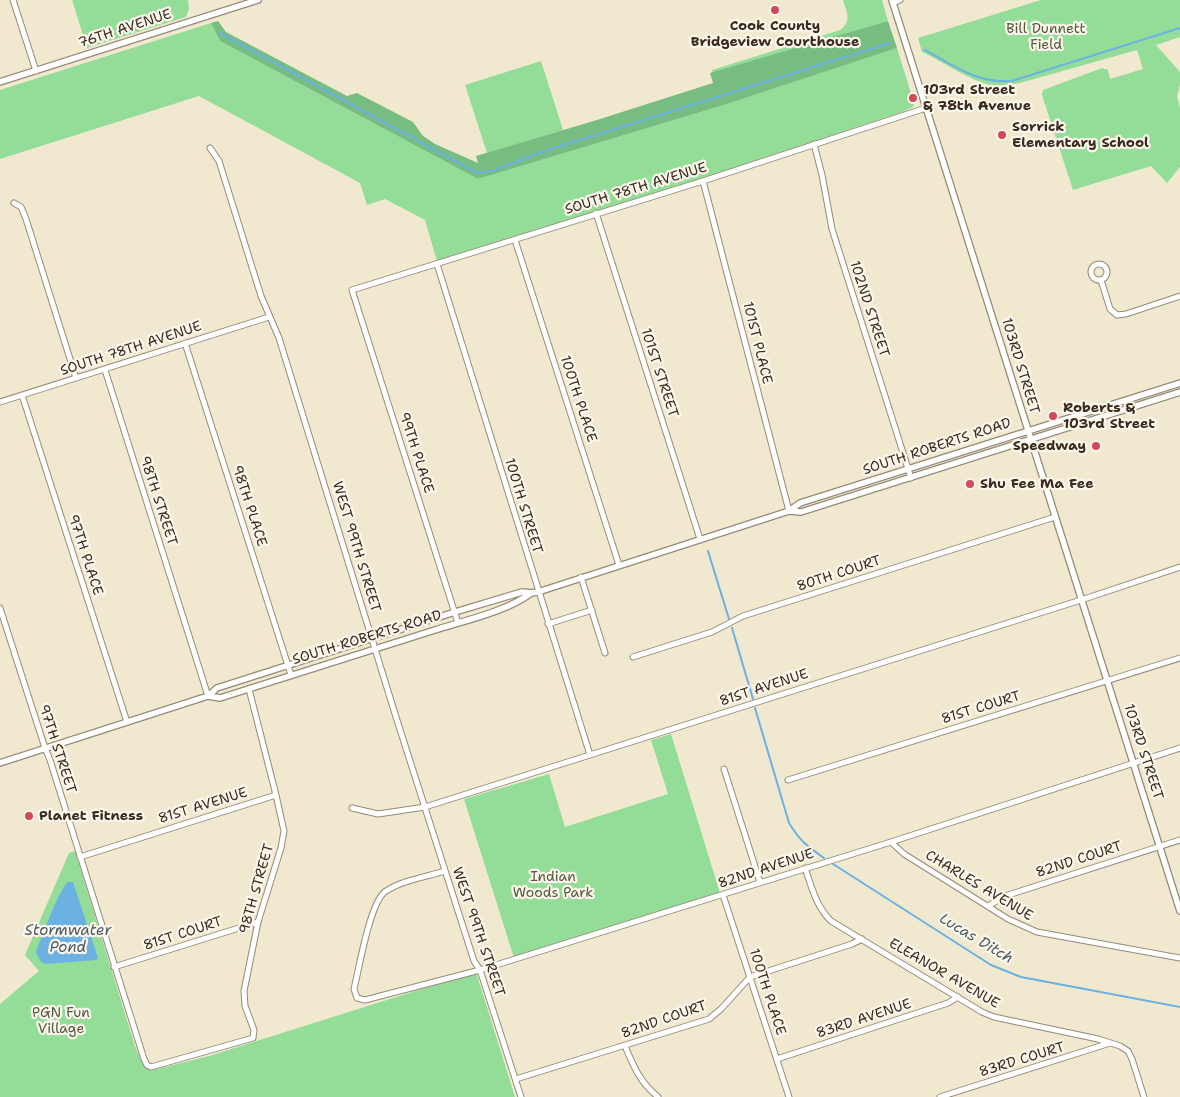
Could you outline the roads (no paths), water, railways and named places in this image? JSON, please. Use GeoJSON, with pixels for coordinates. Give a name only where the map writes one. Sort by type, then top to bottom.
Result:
{"type":"FeatureCollection","features":[{"type":"Feature","properties":{"kind":"street"},"geometry":{"type":"LineString","coordinates":[[13,0],[36,71]]}},
{"type":"Feature","properties":{"kind":"street","name":"76TH AVENUE"},"geometry":{"type":"LineString","coordinates":[[0,82],[258,0]]}},
{"type":"Feature","properties":{"kind":"street"},"geometry":{"type":"LineString","coordinates":[[892,1],[900,0]]}},
{"type":"Feature","properties":{"kind":"street","name":"103RD STREET"},"geometry":{"type":"LineString","coordinates":[[892,1],[1180,911]]}},
{"type":"Feature","properties":{"kind":"street","name":"SOUTH 78TH AVENUE"},"geometry":{"type":"LineString","coordinates":[[352,290],[703,181],[926,108]]}},
{"type":"Feature","properties":{"kind":"street","name":"102ND STREET"},"geometry":{"type":"LineString","coordinates":[[814,144],[832,229],[911,478]]}},
{"type":"Feature","properties":{"kind":"street","name":"WEST 99TH STREET"},"geometry":{"type":"LineString","coordinates":[[210,148],[219,161],[261,296],[279,338],[445,871],[474,961],[480,970],[522,1097]]}},
{"type":"Feature","properties":{"kind":"street","name":"101ST PLACE"},"geometry":{"type":"LineString","coordinates":[[703,181],[789,511]]}},
{"type":"Feature","properties":{"kind":"street"},"geometry":{"type":"LineString","coordinates":[[14,203],[21,207],[24,212],[76,378]]}},
{"type":"Feature","properties":{"kind":"street","name":"101ST STREET"},"geometry":{"type":"LineString","coordinates":[[596,213],[700,539]]}},
{"type":"Feature","properties":{"kind":"street","name":"100TH PLACE"},"geometry":{"type":"LineString","coordinates":[[515,240],[619,565]]}},
{"type":"Feature","properties":{"kind":"street","name":"100TH STREET"},"geometry":{"type":"LineString","coordinates":[[437,264],[534,593],[548,624],[590,755]]}},
{"type":"Feature","properties":{"kind":"street"},"geometry":{"type":"LineString","coordinates":[[1101,280],[1110,309],[1117,315],[1126,314],[1180,296]]}},
{"type":"Feature","properties":{"kind":"street","name":"99TH PLACE"},"geometry":{"type":"LineString","coordinates":[[352,290],[458,623]]}},
{"type":"Feature","properties":{"kind":"street","name":"SOUTH 78TH AVENUE"},"geometry":{"type":"LineString","coordinates":[[0,402],[269,317]]}},
{"type":"Feature","properties":{"kind":"street","name":"98TH PLACE"},"geometry":{"type":"LineString","coordinates":[[185,343],[291,675]]}},
{"type":"Feature","properties":{"kind":"street","name":"98TH STREET"},"geometry":{"type":"LineString","coordinates":[[105,370],[208,696]]}},
{"type":"Feature","properties":{"kind":"street","name":"SOUTH ROBERTS ROAD"},"geometry":{"type":"LineString","coordinates":[[0,762],[208,696],[220,698],[376,650],[523,600],[534,593],[789,511],[800,504],[1180,382]]}},
{"type":"Feature","properties":{"kind":"street","name":"SOUTH ROBERTS ROAD"},"geometry":{"type":"LineString","coordinates":[[789,511],[801,512],[1180,392]]}},
{"type":"Feature","properties":{"kind":"street","name":"97TH PLACE"},"geometry":{"type":"LineString","coordinates":[[22,395],[126,722]]}},
{"type":"Feature","properties":{"kind":"street","name":"80TH COURT"},"geometry":{"type":"LineString","coordinates":[[634,657],[712,632],[744,616],[1055,517]]}},
{"type":"Feature","properties":{"kind":"street","name":"81ST AVENUE"},"geometry":{"type":"LineString","coordinates":[[352,808],[378,814],[426,807],[1180,567]]}},
{"type":"Feature","properties":{"kind":"street"},"geometry":{"type":"LineString","coordinates":[[581,578],[605,653]]}},
{"type":"Feature","properties":{"kind":"street","name":"SOUTH ROBERTS ROAD"},"geometry":{"type":"LineString","coordinates":[[208,696],[216,688],[454,612],[522,592],[534,593]]}},
{"type":"Feature","properties":{"kind":"street","name":"97TH STREET"},"geometry":{"type":"LineString","coordinates":[[0,608],[50,760],[114,967],[144,1059],[149,1067]]}},
{"type":"Feature","properties":{"kind":"street"},"geometry":{"type":"LineString","coordinates":[[548,624],[592,610]]}},
{"type":"Feature","properties":{"kind":"street","name":"81ST COURT"},"geometry":{"type":"LineString","coordinates":[[788,780],[1180,658]]}},
{"type":"Feature","properties":{"kind":"street","name":"98TH STREET"},"geometry":{"type":"LineString","coordinates":[[149,1067],[157,1067],[253,1038],[254,1030],[245,1006],[244,991],[258,922],[283,837],[284,826],[249,689]]}},
{"type":"Feature","properties":{"kind":"street","name":"82ND AVENUE"},"geometry":{"type":"LineString","coordinates":[[445,871],[394,887],[381,895],[374,910],[354,989],[357,998],[366,1000],[480,970],[891,842],[1180,748]]}},
{"type":"Feature","properties":{"kind":"street"},"geometry":{"type":"LineString","coordinates":[[724,770],[760,882]]}},
{"type":"Feature","properties":{"kind":"street","name":"81ST AVENUE"},"geometry":{"type":"LineString","coordinates":[[80,857],[276,795]]}},
{"type":"Feature","properties":{"kind":"street","name":"82ND COURT"},"geometry":{"type":"LineString","coordinates":[[988,906],[1005,896],[1180,840]]}},
{"type":"Feature","properties":{"kind":"street","name":"CHARLES AVENUE"},"geometry":{"type":"LineString","coordinates":[[891,842],[904,854],[1017,924],[1037,932],[1180,958]]}},
{"type":"Feature","properties":{"kind":"street","name":"ELEANOR AVENUE"},"geometry":{"type":"LineString","coordinates":[[805,868],[815,900],[831,920],[958,997],[994,1017],[1111,1043]]}},
{"type":"Feature","properties":{"kind":"street","name":"100TH PLACE"},"geometry":{"type":"LineString","coordinates":[[723,895],[789,1097]]}},
{"type":"Feature","properties":{"kind":"street","name":"81ST COURT"},"geometry":{"type":"LineString","coordinates":[[114,967],[258,922]]}},
{"type":"Feature","properties":{"kind":"street","name":"82ND COURT"},"geometry":{"type":"LineString","coordinates":[[516,1080],[709,1019],[721,1009],[750,977],[862,939]]}},
{"type":"Feature","properties":{"kind":"street","name":"83RD AVENUE"},"geometry":{"type":"LineString","coordinates":[[777,1059],[948,1003],[958,997]]}},
{"type":"Feature","properties":{"kind":"street"},"geometry":{"type":"LineString","coordinates":[[1111,1043],[1128,1051],[1144,1097]]}},
{"type":"Feature","properties":{"kind":"street","name":"83RD COURT"},"geometry":{"type":"LineString","coordinates":[[940,1097],[1111,1043]]}},
{"type":"Feature","properties":{"kind":"street"},"geometry":{"type":"LineString","coordinates":[[625,1046],[644,1085],[658,1097]]}},
{"type":"Feature","properties":{"kind":"water","name":"Stormwater Pond"},"geometry":{"type":"Polygon","coordinates":[[[68,882],[73,882],[98,958],[96,960],[46,964],[41,962],[36,952],[55,904],[68,882]]]}},
{"type":"Feature","properties":{"kind":"waterway"},"geometry":{"type":"LineString","coordinates":[[925,50],[956,68],[977,77],[988,80],[1012,81],[1180,28]]}},
{"type":"Feature","properties":{"kind":"waterway"},"geometry":{"type":"LineString","coordinates":[[220,33],[477,173],[491,171],[551,149],[890,43]]}},
{"type":"Feature","properties":{"kind":"waterway","name":"Lucas Ditch"},"geometry":{"type":"LineString","coordinates":[[708,551],[729,619]]}},
{"type":"Feature","properties":{"kind":"waterway","name":"Lucas Ditch"},"geometry":{"type":"LineString","coordinates":[[732,628],[753,699]]}},
{"type":"Feature","properties":{"kind":"waterway","name":"Lucas Ditch"},"geometry":{"type":"LineString","coordinates":[[755,708],[789,823],[804,843],[824,858]]}},
{"type":"Feature","properties":{"kind":"waterway","name":"Lucas Ditch"},"geometry":{"type":"LineString","coordinates":[[833,864],[991,965],[1021,977],[1180,1007]]}},
{"type":"Feature","properties":{"kind":"place","name":"Cook County Bridgeview Courthouse"},"geometry":{"type":"Point","coordinates":[775,10]}},
{"type":"Feature","properties":{"kind":"place","name":"103rd Street & 78th Avenue"},"geometry":{"type":"Point","coordinates":[913,98]}},
{"type":"Feature","properties":{"kind":"place","name":"Sorrick Elementary School"},"geometry":{"type":"Point","coordinates":[1002,135]}},
{"type":"Feature","properties":{"kind":"place","name":"Roberts & 103rd Street"},"geometry":{"type":"Point","coordinates":[1053,416]}},
{"type":"Feature","properties":{"kind":"place","name":"Speedway"},"geometry":{"type":"Point","coordinates":[1096,446]}},
{"type":"Feature","properties":{"kind":"place","name":"Shu Fee Ma Fee"},"geometry":{"type":"Point","coordinates":[970,484]}},
{"type":"Feature","properties":{"kind":"place","name":"Planet Fitness"},"geometry":{"type":"Point","coordinates":[29,816]}},
{"type":"Feature","properties":{"kind":"park label","name":"Bill Dunnett Field"},"geometry":{"type":"Point","coordinates":[1046,38]}},
{"type":"Feature","properties":{"kind":"park label","name":"Indian Woods Park"},"geometry":{"type":"Point","coordinates":[553,886]}},
{"type":"Feature","properties":{"kind":"park label","name":"PGN Fun Village"},"geometry":{"type":"Point","coordinates":[61,1022]}}]}
